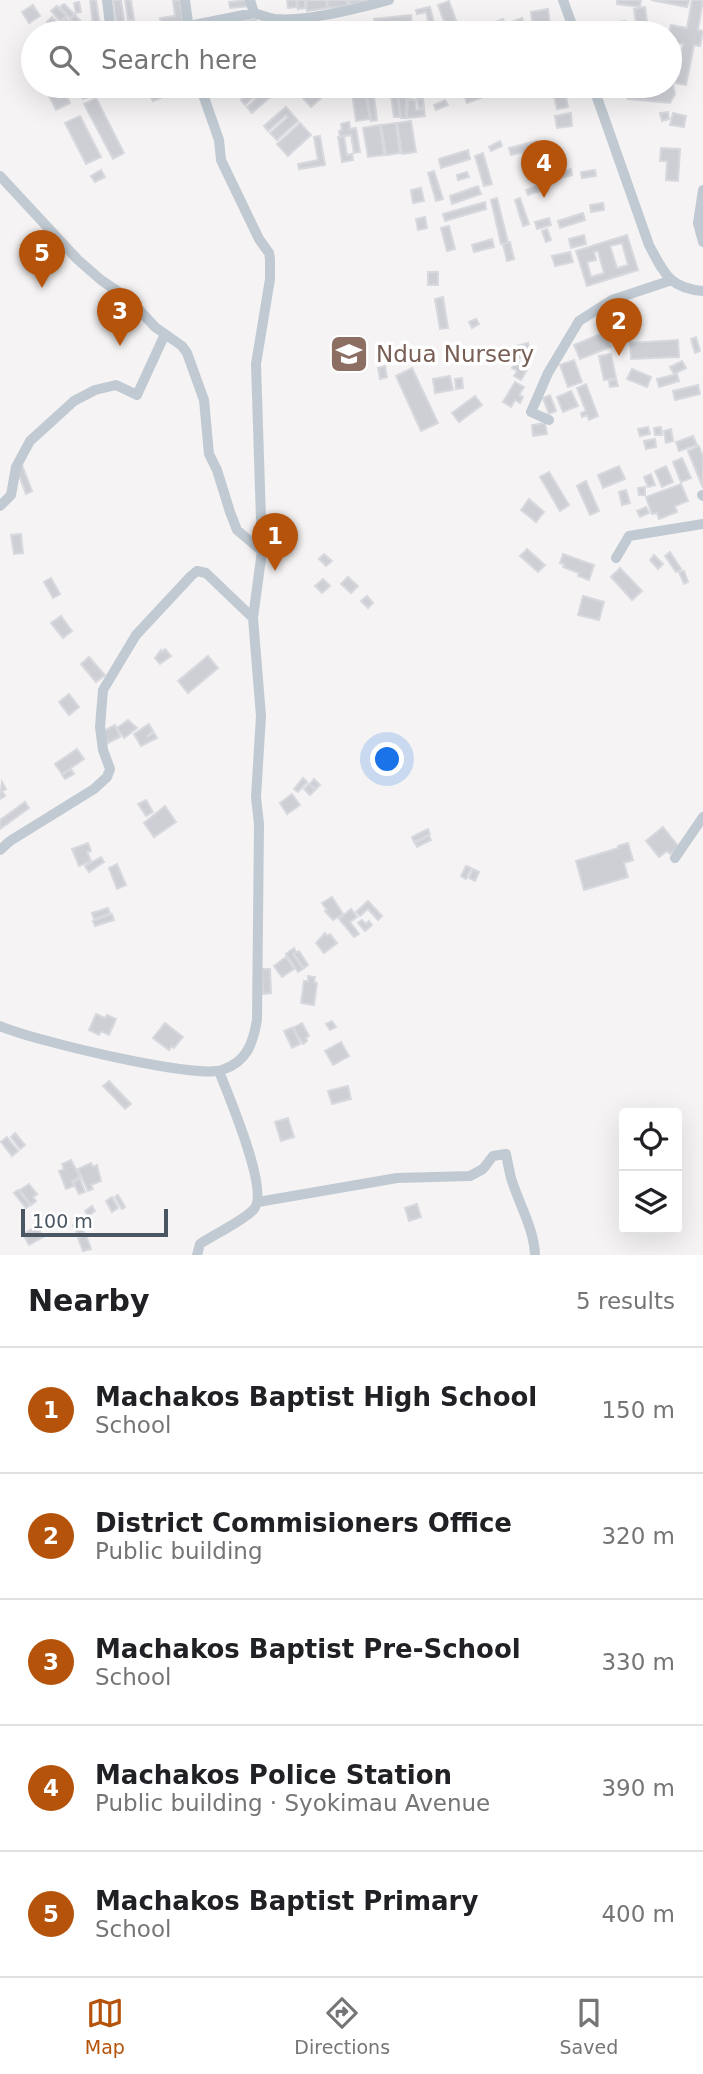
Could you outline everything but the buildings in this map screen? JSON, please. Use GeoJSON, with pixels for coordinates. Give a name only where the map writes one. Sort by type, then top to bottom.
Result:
{"type":"FeatureCollection","features":[{"type":"Feature","properties":{"kind":"street"},"geometry":{"type":"LineString","coordinates":[[107,0],[110,21]]}},
{"type":"Feature","properties":{"kind":"street"},"geometry":{"type":"LineString","coordinates":[[185,0],[188,21]]}},
{"type":"Feature","properties":{"kind":"street"},"geometry":{"type":"LineString","coordinates":[[250,0],[254,13]]}},
{"type":"Feature","properties":{"kind":"street"},"geometry":{"type":"LineString","coordinates":[[223,21],[254,13],[272,19],[287,20],[360,8],[389,0]]}},
{"type":"Feature","properties":{"kind":"street"},"geometry":{"type":"LineString","coordinates":[[563,0],[570,21]]}},
{"type":"Feature","properties":{"kind":"street"},"geometry":{"type":"LineString","coordinates":[[0,1026],[33,1038],[181,1069],[219,1071],[242,1060],[252,1043],[257,1020],[259,824],[256,797],[261,716],[253,618],[262,551],[256,364],[270,279],[270,259],[221,159],[219,140],[204,98]]}},
{"type":"Feature","properties":{"kind":"street"},"geometry":{"type":"LineString","coordinates":[[597,98],[649,245],[660,266],[672,281],[684,289],[703,291]]}},
{"type":"Feature","properties":{"kind":"street"},"geometry":{"type":"LineString","coordinates":[[0,176],[77,259],[129,299],[155,327],[187,353],[204,400],[209,454],[237,530],[262,551]]}},
{"type":"Feature","properties":{"kind":"street"},"geometry":{"type":"LineString","coordinates":[[703,190],[698,223],[703,242]]}},
{"type":"Feature","properties":{"kind":"street"},"geometry":{"type":"LineString","coordinates":[[550,420],[531,412],[548,373],[579,321],[612,300],[672,281]]}},
{"type":"Feature","properties":{"kind":"street"},"geometry":{"type":"LineString","coordinates":[[0,506],[11,495],[16,467],[30,441],[67,407],[95,390],[116,385],[136,395],[165,334]]}},
{"type":"Feature","properties":{"kind":"street"},"geometry":{"type":"LineString","coordinates":[[616,558],[629,536],[703,524]]}},
{"type":"Feature","properties":{"kind":"street"},"geometry":{"type":"LineString","coordinates":[[0,850],[10,841],[94,789],[107,777],[110,769],[103,750],[100,727],[103,690],[136,635],[191,576],[197,571],[206,573],[253,618]]}},
{"type":"Feature","properties":{"kind":"street"},"geometry":{"type":"LineString","coordinates":[[675,858],[703,817]]}},
{"type":"Feature","properties":{"kind":"street"},"geometry":{"type":"LineString","coordinates":[[197,1255],[200,1244],[252,1211],[258,1202],[258,1184],[219,1071]]}},
{"type":"Feature","properties":{"kind":"street"},"geometry":{"type":"LineString","coordinates":[[258,1202],[397,1178],[470,1176],[483,1169],[493,1156],[506,1154],[535,1255]]}},
{"type":"Feature","properties":{"kind":"place","name":"Machakos Police Station"},"geometry":{"type":"Point","coordinates":[544,198]}},
{"type":"Feature","properties":{"kind":"place","name":"Machakos Baptist Primary"},"geometry":{"type":"Point","coordinates":[42,288]}},
{"type":"Feature","properties":{"kind":"place","name":"Machakos Baptist Pre-School"},"geometry":{"type":"Point","coordinates":[120,346]}},
{"type":"Feature","properties":{"kind":"place","name":"Ndua Nursery"},"geometry":{"type":"Point","coordinates":[349,354]}},
{"type":"Feature","properties":{"kind":"place","name":"District Commisioners Office"},"geometry":{"type":"Point","coordinates":[619,356]}},
{"type":"Feature","properties":{"kind":"place","name":"Machakos Baptist High School"},"geometry":{"type":"Point","coordinates":[275,571]}}]}
